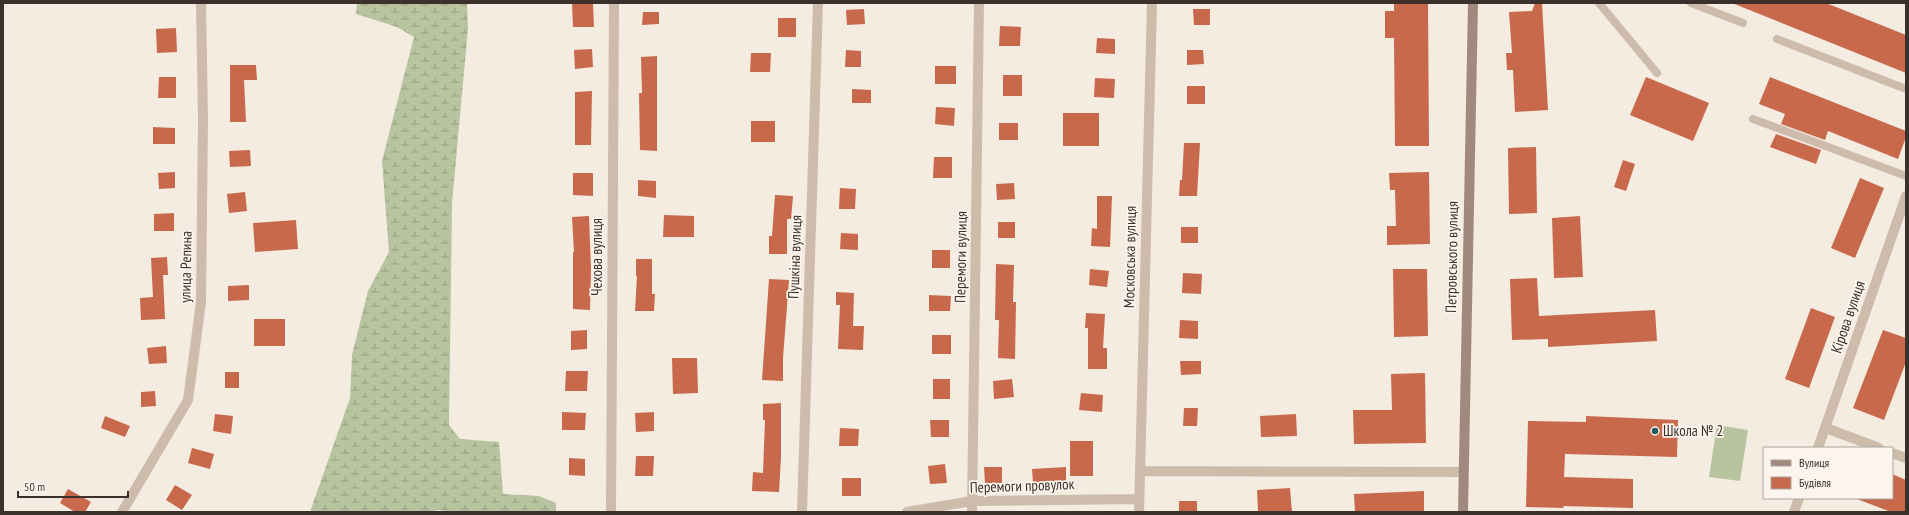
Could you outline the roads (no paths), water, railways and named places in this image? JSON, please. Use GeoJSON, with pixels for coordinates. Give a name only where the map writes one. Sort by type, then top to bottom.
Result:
{"type":"FeatureCollection","features":[{"type":"Feature","properties":{"kind":"main road","name":"Петровського вулиця"},"geometry":{"type":"LineString","coordinates":[[1463,512],[1473,3]]}},
{"type":"Feature","properties":{"kind":"street","name":"улица Репина"},"geometry":{"type":"LineString","coordinates":[[122,512],[188,400],[201,302],[203,120],[201,3]]}},
{"type":"Feature","properties":{"kind":"street","name":"Чехова вулиця"},"geometry":{"type":"LineString","coordinates":[[611,512],[614,3]]}},
{"type":"Feature","properties":{"kind":"street","name":"Пушкіна вулиця"},"geometry":{"type":"LineString","coordinates":[[802,512],[818,3]]}},
{"type":"Feature","properties":{"kind":"street","name":"Перемоги вулиця"},"geometry":{"type":"LineString","coordinates":[[972,512],[979,3]]}},
{"type":"Feature","properties":{"kind":"street","name":"Московська вулиця"},"geometry":{"type":"LineString","coordinates":[[1139,512],[1152,3]]}},
{"type":"Feature","properties":{"kind":"street","name":"Кірова вулиця"},"geometry":{"type":"LineString","coordinates":[[1818,447],[1906,196]]}},
{"type":"Feature","properties":{"kind":"street"},"geometry":{"type":"LineString","coordinates":[[1826,428],[1876,447]]}},
{"type":"Feature","properties":{"kind":"street"},"geometry":{"type":"LineString","coordinates":[[1893,453],[1906,458]]}},
{"type":"Feature","properties":{"kind":"street"},"geometry":{"type":"LineString","coordinates":[[1140,471],[1463,472]]}},
{"type":"Feature","properties":{"kind":"street","name":"Перемоги провулок"},"geometry":{"type":"LineString","coordinates":[[907,512],[972,501],[1139,499]]}},
{"type":"Feature","properties":{"kind":"street"},"geometry":{"type":"LineString","coordinates":[[1797,511],[1799,499]]}},
{"type":"Feature","properties":{"kind":"lane"},"geometry":{"type":"LineString","coordinates":[[1599,3],[1657,73]]}},
{"type":"Feature","properties":{"kind":"lane"},"geometry":{"type":"LineString","coordinates":[[1691,3],[1743,23]]}},
{"type":"Feature","properties":{"kind":"lane"},"geometry":{"type":"LineString","coordinates":[[1777,39],[1906,89]]}},
{"type":"Feature","properties":{"kind":"lane"},"geometry":{"type":"LineString","coordinates":[[1753,119],[1906,176]]}},
{"type":"Feature","properties":{"kind":"place","name":"Школа № 2"},"geometry":{"type":"Point","coordinates":[1655,431]}}]}
